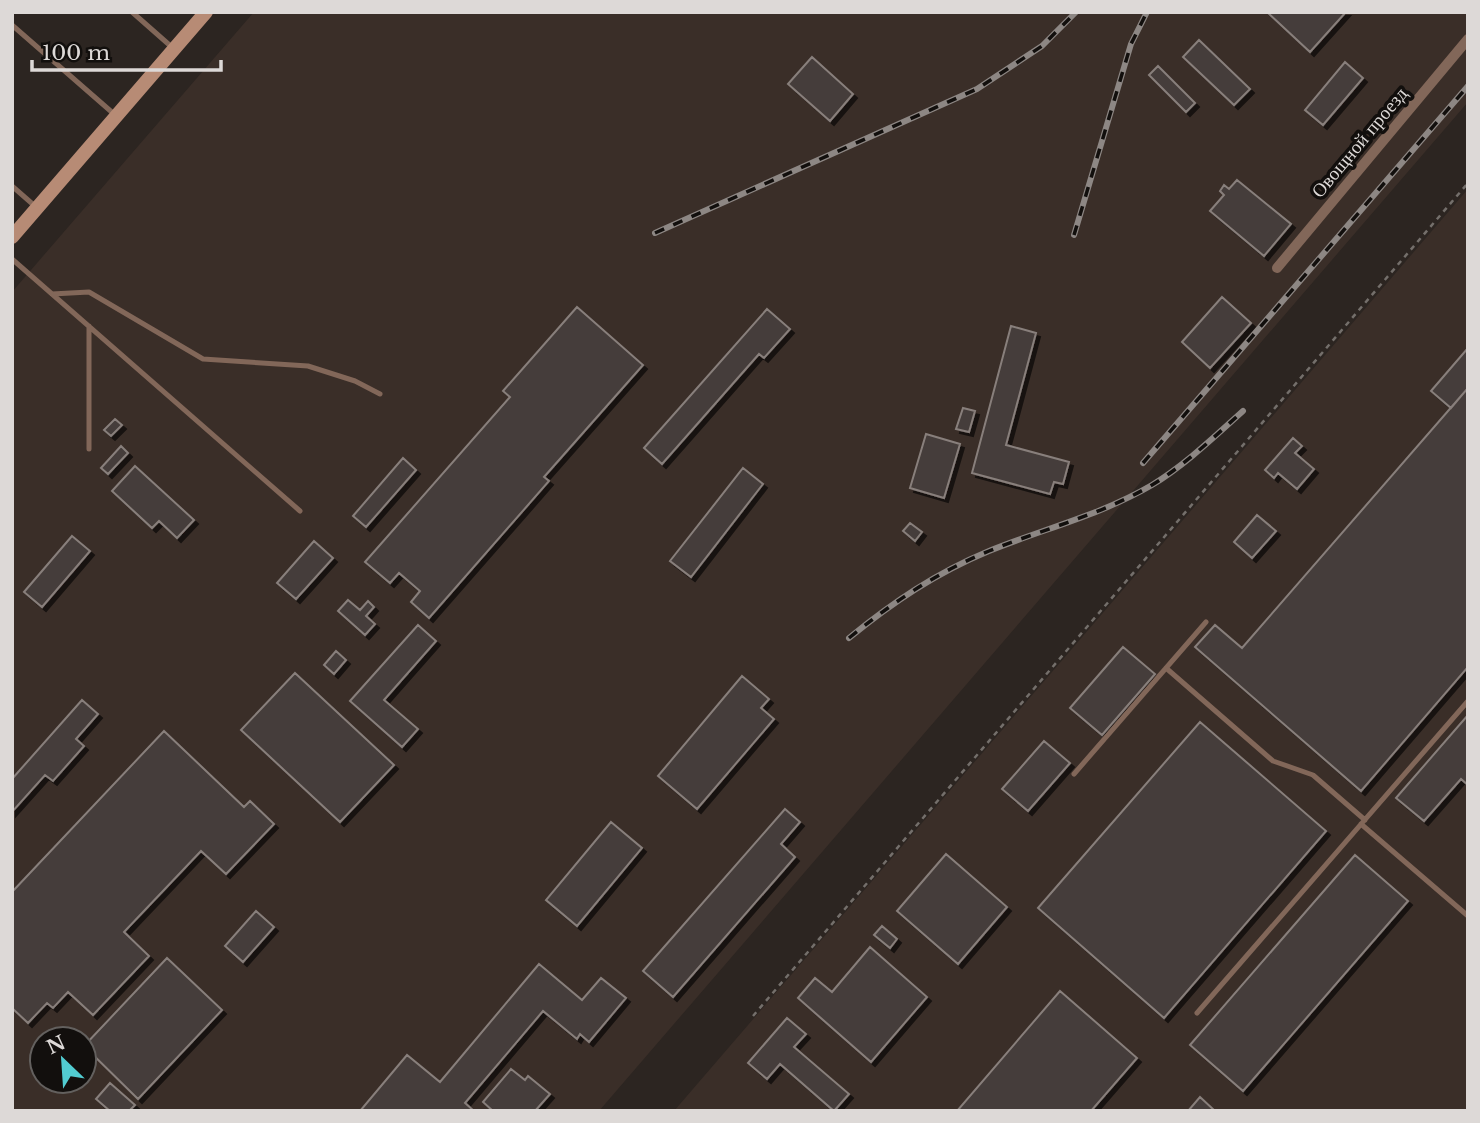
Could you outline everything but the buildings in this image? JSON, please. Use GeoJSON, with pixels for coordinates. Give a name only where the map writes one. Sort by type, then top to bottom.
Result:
{"type":"FeatureCollection","features":[{"type":"Feature","properties":{"kind":"main road"},"geometry":{"type":"LineString","coordinates":[[12,237],[206,12]]}},
{"type":"Feature","properties":{"kind":"street","name":"Овощной проезд"},"geometry":{"type":"LineString","coordinates":[[1276,268],[1468,38]]}},
{"type":"Feature","properties":{"kind":"lane"},"geometry":{"type":"LineString","coordinates":[[132,12],[174,48]]}},
{"type":"Feature","properties":{"kind":"lane"},"geometry":{"type":"LineString","coordinates":[[12,24],[116,116]]}},
{"type":"Feature","properties":{"kind":"lane"},"geometry":{"type":"LineString","coordinates":[[12,186],[37,208]]}},
{"type":"Feature","properties":{"kind":"lane"},"geometry":{"type":"LineString","coordinates":[[12,259],[300,511]]}},
{"type":"Feature","properties":{"kind":"lane"},"geometry":{"type":"LineString","coordinates":[[52,294],[89,292],[203,359],[308,366],[355,381],[380,394]]}},
{"type":"Feature","properties":{"kind":"lane"},"geometry":{"type":"LineString","coordinates":[[89,326],[89,449]]}},
{"type":"Feature","properties":{"kind":"lane"},"geometry":{"type":"LineString","coordinates":[[1074,774],[1206,622]]}},
{"type":"Feature","properties":{"kind":"lane"},"geometry":{"type":"LineString","coordinates":[[1166,668],[1273,761],[1313,775],[1468,916]]}},
{"type":"Feature","properties":{"kind":"lane"},"geometry":{"type":"LineString","coordinates":[[1197,1013],[1468,701]]}},
{"type":"Feature","properties":{"kind":"path"},"geometry":{"type":"LineString","coordinates":[[753,1016],[1468,183]]}},
{"type":"Feature","properties":{"kind":"shaded area"},"geometry":{"type":"Polygon","coordinates":[[[254,12],[1468,12],[1468,102],[599,1111],[12,1111],[12,292],[254,12]]]}},
{"type":"Feature","properties":{"kind":"shaded area"},"geometry":{"type":"Polygon","coordinates":[[[1468,189],[1468,1111],[674,1111],[1468,189]]]}},
{"type":"Feature","properties":{"kind":"railway"},"geometry":{"type":"LineString","coordinates":[[655,233],[977,89],[1042,46],[1076,12]]}},
{"type":"Feature","properties":{"kind":"railway"},"geometry":{"type":"LineString","coordinates":[[1074,235],[1131,44],[1147,12]]}},
{"type":"Feature","properties":{"kind":"railway"},"geometry":{"type":"LineString","coordinates":[[1143,463],[1468,86]]}},
{"type":"Feature","properties":{"kind":"railway"},"geometry":{"type":"LineString","coordinates":[[849,638],[899,600],[951,569],[989,551],[1133,496],[1188,460],[1243,411]]}}]}
